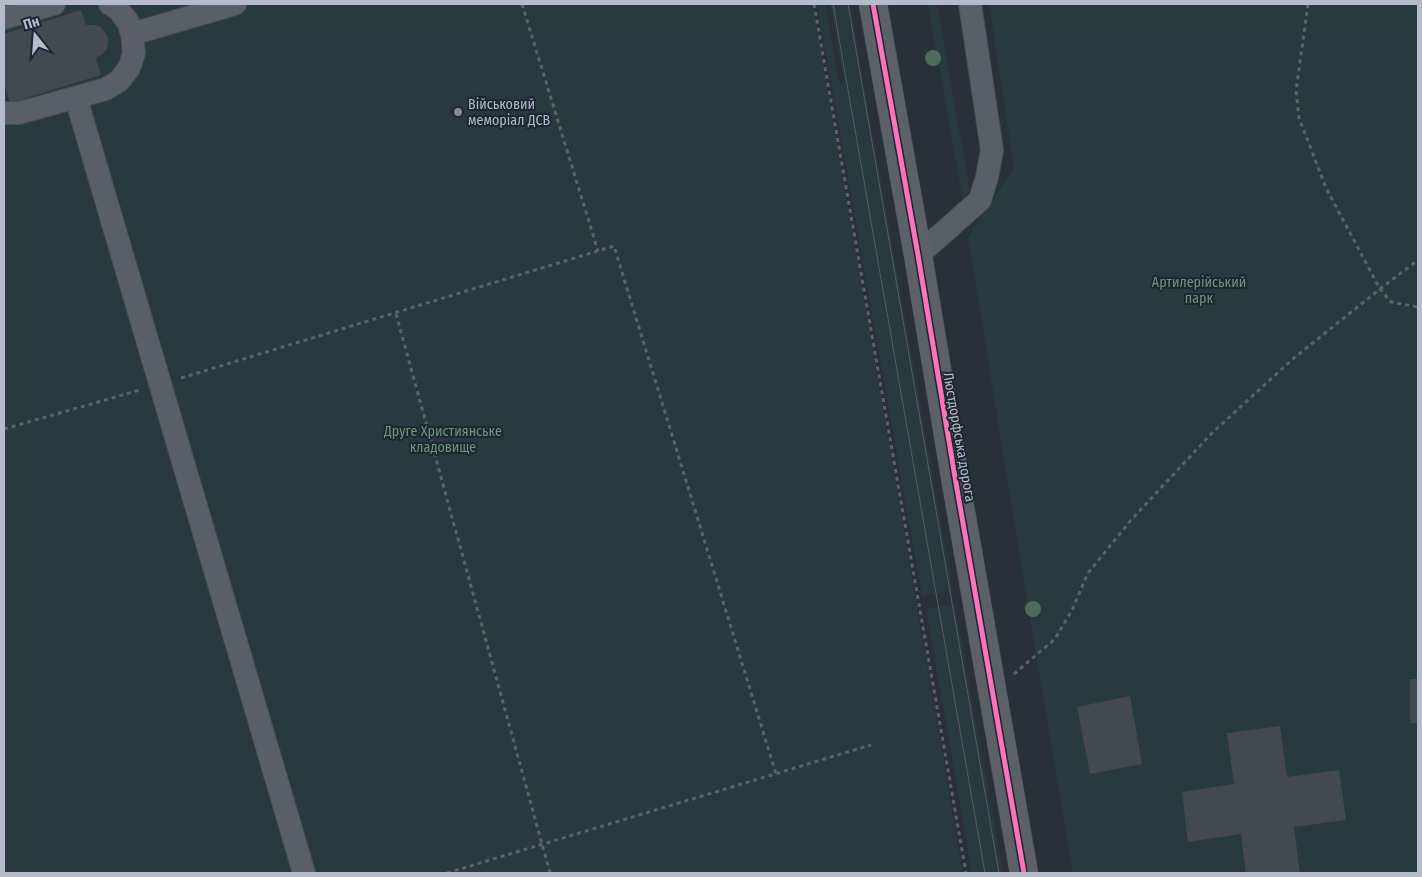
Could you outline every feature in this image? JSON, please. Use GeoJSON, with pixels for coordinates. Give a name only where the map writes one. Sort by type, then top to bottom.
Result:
{"type":"FeatureCollection","features":[{"type":"Feature","properties":{"kind":"main road","name":"Люстдорфська дорога"},"geometry":{"type":"LineString","coordinates":[[873,4],[1024,873]]}},
{"type":"Feature","properties":{"kind":"lane"},"geometry":{"type":"LineString","coordinates":[[4,18],[25,8],[54,4]]}},
{"type":"Feature","properties":{"kind":"lane"},"geometry":{"type":"LineString","coordinates":[[4,113],[19,114],[106,90],[119,81],[129,68],[134,53],[132,34],[128,22],[118,9],[110,4]]}},
{"type":"Feature","properties":{"kind":"lane"},"geometry":{"type":"LineString","coordinates":[[132,34],[235,4]]}},
{"type":"Feature","properties":{"kind":"lane"},"geometry":{"type":"LineString","coordinates":[[918,255],[980,200],[987,177],[992,150],[970,4]]}},
{"type":"Feature","properties":{"kind":"lane"},"geometry":{"type":"LineString","coordinates":[[76,98],[304,873]]}},
{"type":"Feature","properties":{"kind":"path"},"geometry":{"type":"LineString","coordinates":[[522,4],[598,251]]}},
{"type":"Feature","properties":{"kind":"path"},"geometry":{"type":"LineString","coordinates":[[814,4],[966,873]]}},
{"type":"Feature","properties":{"kind":"path"},"geometry":{"type":"LineString","coordinates":[[1308,4],[1296,91],[1300,118],[1326,188],[1380,289],[1391,302],[1418,307]]}},
{"type":"Feature","properties":{"kind":"path"},"geometry":{"type":"LineString","coordinates":[[4,429],[396,314],[614,246],[776,774]]}},
{"type":"Feature","properties":{"kind":"path"},"geometry":{"type":"LineString","coordinates":[[993,692],[1055,639],[1072,610],[1088,573],[1131,520],[1213,432],[1294,358],[1418,260]]}},
{"type":"Feature","properties":{"kind":"path"},"geometry":{"type":"LineString","coordinates":[[396,314],[550,873]]}},
{"type":"Feature","properties":{"kind":"path"},"geometry":{"type":"LineString","coordinates":[[447,873],[871,745]]}},
{"type":"Feature","properties":{"kind":"green space","name":"Друге Християнське кладовище"},"geometry":{"type":"Polygon","coordinates":[[[4,4],[813,4],[963,873],[4,873],[4,4]]]}},
{"type":"Feature","properties":{"kind":"green space"},"geometry":{"type":"Polygon","coordinates":[[[817,4],[825,4],[839,83],[844,82],[830,4],[850,4],[953,591],[922,596],[817,4]]]}},
{"type":"Feature","properties":{"kind":"green space"},"geometry":{"type":"Polygon","coordinates":[[[928,4],[937,4],[969,186],[963,201],[928,4]]]}},
{"type":"Feature","properties":{"kind":"green space","name":"Артилерійський парк"},"geometry":{"type":"Polygon","coordinates":[[[989,4],[1418,4],[1418,873],[1073,873],[968,237],[1014,168],[989,4]]]}},
{"type":"Feature","properties":{"kind":"green space"},"geometry":{"type":"Polygon","coordinates":[[[955,604],[1003,873],[972,873],[926,609],[955,604]]]}},
{"type":"Feature","properties":{"kind":"building"},"geometry":{"type":"Polygon","coordinates":[[[81,10],[86,25],[101,27],[108,37],[107,49],[96,58],[101,75],[10,103],[4,82],[4,34],[81,10]]]}},
{"type":"Feature","properties":{"kind":"building"},"geometry":{"type":"Polygon","coordinates":[[[1410,679],[1418,679],[1418,723],[1410,723],[1410,679]]]}},
{"type":"Feature","properties":{"kind":"building"},"geometry":{"type":"Polygon","coordinates":[[[1130,696],[1142,764],[1090,774],[1077,707],[1130,696]]]}},
{"type":"Feature","properties":{"kind":"building"},"geometry":{"type":"Polygon","coordinates":[[[1280,726],[1287,777],[1339,770],[1346,820],[1294,827],[1300,873],[1246,873],[1241,834],[1188,842],[1182,792],[1234,784],[1227,733],[1280,726]]]}},
{"type":"Feature","properties":{"kind":"tram line"},"geometry":{"type":"LineString","coordinates":[[833,4],[985,873]]}},
{"type":"Feature","properties":{"kind":"tram line"},"geometry":{"type":"LineString","coordinates":[[848,4],[999,873]]}},
{"type":"Feature","properties":{"kind":"cycle path"},"geometry":{"type":"LineString","coordinates":[[873,4],[1024,873]]}},
{"type":"Feature","properties":{"kind":"place","name":"Військовий меморіал ДСВ"},"geometry":{"type":"Point","coordinates":[458,112]}}]}
